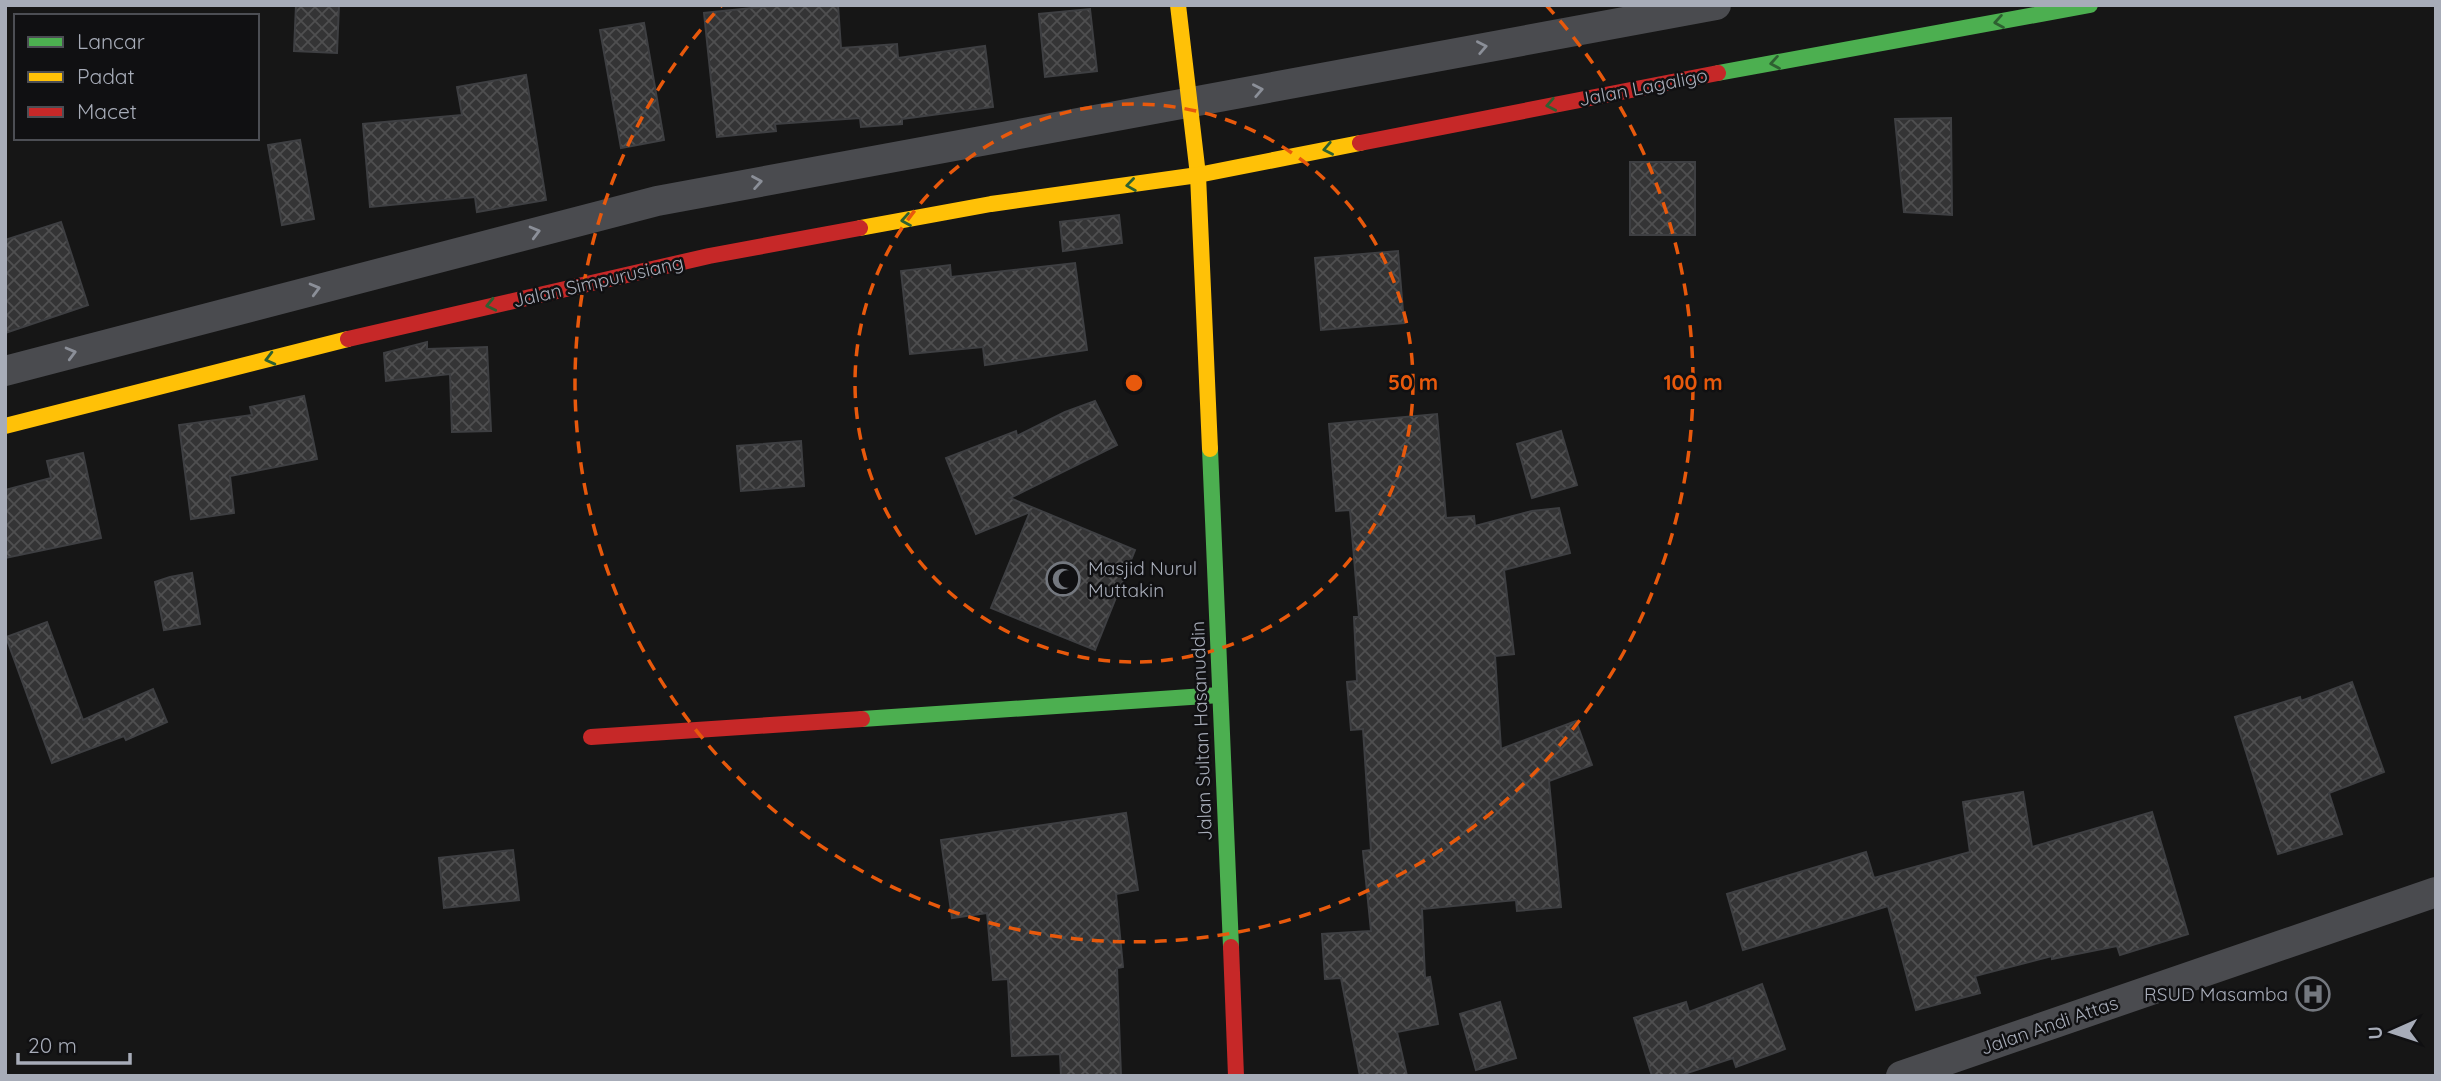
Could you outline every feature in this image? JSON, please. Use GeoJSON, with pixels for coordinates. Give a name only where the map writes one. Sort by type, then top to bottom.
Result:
{"type":"FeatureCollection","features":[{"type":"Feature","properties":{"kind":"main road","name":"Jalan Sultan Hasanuddin"},"geometry":{"type":"LineString","coordinates":[[1178,5],[1198,175],[1237,1076]]}},
{"type":"Feature","properties":{"kind":"main road","name":"Jalan Lagaligo"},"geometry":{"type":"LineString","coordinates":[[1198,175],[1635,88],[2090,5]]}},
{"type":"Feature","properties":{"kind":"main road","name":"Jalan Simpurusiang"},"geometry":{"type":"LineString","coordinates":[[5,426],[416,322],[709,256],[991,204],[1198,175]]}},
{"type":"Feature","properties":{"kind":"main road"},"geometry":{"type":"LineString","coordinates":[[591,737],[1220,695]]}},
{"type":"Feature","properties":{"kind":"street"},"geometry":{"type":"LineString","coordinates":[[5,371],[657,201],[1716,5]]}},
{"type":"Feature","properties":{"kind":"street","name":"Jalan Andi Attas"},"geometry":{"type":"LineString","coordinates":[[1902,1076],[2436,892]]}},
{"type":"Feature","properties":{"kind":"building"},"geometry":{"type":"Polygon","coordinates":[[[296,5],[339,5],[337,53],[294,51],[296,5]]]}},
{"type":"Feature","properties":{"kind":"building"},"geometry":{"type":"Polygon","coordinates":[[[782,5],[838,5],[841,48],[897,44],[898,58],[985,46],[993,107],[902,119],[902,124],[861,127],[860,118],[775,124],[776,131],[717,137],[704,13],[782,5]]]}},
{"type":"Feature","properties":{"kind":"building"},"geometry":{"type":"Polygon","coordinates":[[[1090,9],[1097,71],[1045,77],[1039,14],[1090,9]]]}},
{"type":"Feature","properties":{"kind":"building"},"geometry":{"type":"Polygon","coordinates":[[[644,23],[664,140],[621,148],[600,30],[644,23]]]}},
{"type":"Feature","properties":{"kind":"building"},"geometry":{"type":"Polygon","coordinates":[[[526,75],[546,200],[477,212],[475,197],[370,207],[363,124],[462,115],[457,87],[526,75]]]}},
{"type":"Feature","properties":{"kind":"building"},"geometry":{"type":"Polygon","coordinates":[[[1951,118],[1952,215],[1904,212],[1895,119],[1951,118]]]}},
{"type":"Feature","properties":{"kind":"building"},"geometry":{"type":"Polygon","coordinates":[[[300,140],[314,219],[282,225],[268,145],[300,140]]]}},
{"type":"Feature","properties":{"kind":"building"},"geometry":{"type":"Polygon","coordinates":[[[1630,162],[1695,162],[1695,235],[1630,235],[1630,162]]]}},
{"type":"Feature","properties":{"kind":"building"},"geometry":{"type":"Polygon","coordinates":[[[1119,215],[1122,243],[1063,251],[1060,222],[1119,215]]]}},
{"type":"Feature","properties":{"kind":"building"},"geometry":{"type":"Polygon","coordinates":[[[61,222],[88,305],[5,333],[5,240],[61,222]]]}},
{"type":"Feature","properties":{"kind":"building"},"geometry":{"type":"Polygon","coordinates":[[[1398,251],[1404,323],[1321,330],[1315,258],[1398,251]]]}},
{"type":"Feature","properties":{"kind":"building"},"geometry":{"type":"Polygon","coordinates":[[[1075,263],[1087,350],[985,365],[983,347],[910,354],[901,271],[950,265],[951,277],[1075,263]]]}},
{"type":"Feature","properties":{"kind":"building"},"geometry":{"type":"Polygon","coordinates":[[[427,342],[427,349],[487,347],[491,431],[452,432],[450,374],[386,381],[384,353],[427,342]]]}},
{"type":"Feature","properties":{"kind":"building"},"geometry":{"type":"Polygon","coordinates":[[[304,396],[317,459],[230,476],[234,513],[191,519],[179,425],[252,415],[250,407],[304,396]]]}},
{"type":"Feature","properties":{"kind":"building"},"geometry":{"type":"Polygon","coordinates":[[[1095,401],[1117,445],[1010,498],[1135,550],[1095,650],[991,608],[1030,512],[976,534],[946,458],[1016,431],[1017,436],[1065,412],[1095,401]]]}},
{"type":"Feature","properties":{"kind":"building"},"geometry":{"type":"Polygon","coordinates":[[[1437,414],[1446,518],[1474,516],[1475,526],[1532,511],[1559,508],[1570,553],[1504,570],[1514,654],[1495,656],[1501,749],[1576,721],[1592,765],[1549,781],[1561,907],[1517,911],[1516,900],[1422,909],[1425,978],[1430,977],[1438,1024],[1397,1032],[1407,1076],[1360,1076],[1341,978],[1325,979],[1322,934],[1371,931],[1363,851],[1371,850],[1363,729],[1351,730],[1347,682],[1357,681],[1354,617],[1359,617],[1350,510],[1336,511],[1329,424],[1437,414]]]}},
{"type":"Feature","properties":{"kind":"building"},"geometry":{"type":"Polygon","coordinates":[[[1561,431],[1577,485],[1532,498],[1517,444],[1561,431]]]}},
{"type":"Feature","properties":{"kind":"building"},"geometry":{"type":"Polygon","coordinates":[[[801,441],[804,486],[741,491],[737,446],[801,441]]]}},
{"type":"Feature","properties":{"kind":"building"},"geometry":{"type":"Polygon","coordinates":[[[83,453],[101,538],[5,558],[5,490],[51,478],[47,461],[83,453]]]}},
{"type":"Feature","properties":{"kind":"building"},"geometry":{"type":"Polygon","coordinates":[[[192,573],[200,624],[164,630],[155,582],[192,573]]]}},
{"type":"Feature","properties":{"kind":"building"},"geometry":{"type":"Polygon","coordinates":[[[47,622],[83,720],[153,689],[167,722],[126,740],[124,736],[52,763],[6,637],[47,622]]]}},
{"type":"Feature","properties":{"kind":"building"},"geometry":{"type":"Polygon","coordinates":[[[2352,682],[2384,772],[2329,793],[2342,834],[2278,854],[2235,717],[2300,697],[2301,701],[2352,682]]]}},
{"type":"Feature","properties":{"kind":"building"},"geometry":{"type":"Polygon","coordinates":[[[2023,792],[2032,847],[2152,812],[2188,934],[2120,955],[2117,946],[2052,959],[2052,956],[1975,976],[1980,993],[1916,1010],[1888,906],[1743,950],[1727,894],[1866,852],[1874,878],[1970,852],[1963,802],[2023,792]]]}},
{"type":"Feature","properties":{"kind":"building"},"geometry":{"type":"Polygon","coordinates":[[[1126,813],[1138,890],[1116,894],[1123,967],[1117,968],[1121,1076],[1061,1076],[1060,1054],[1012,1056],[1008,979],[993,980],[987,913],[952,918],[941,840],[1126,813]]]}},
{"type":"Feature","properties":{"kind":"building"},"geometry":{"type":"Polygon","coordinates":[[[513,850],[519,900],[444,908],[439,858],[513,850]]]}},
{"type":"Feature","properties":{"kind":"building"},"geometry":{"type":"Polygon","coordinates":[[[1762,984],[1785,1049],[1736,1067],[1733,1058],[1678,1076],[1652,1076],[1634,1018],[1686,1002],[1689,1012],[1762,984]]]}},
{"type":"Feature","properties":{"kind":"building"},"geometry":{"type":"Polygon","coordinates":[[[1500,1002],[1516,1058],[1476,1070],[1460,1014],[1500,1002]]]}},
{"type":"Feature","properties":{"kind":"traffic: fast"},"geometry":{"type":"LineString","coordinates":[[1718,73],[2090,5]]}},
{"type":"Feature","properties":{"kind":"traffic: fast"},"geometry":{"type":"LineString","coordinates":[[1210,449],[1231,947]]}},
{"type":"Feature","properties":{"kind":"traffic: fast"},"geometry":{"type":"LineString","coordinates":[[862,719],[1220,695]]}},
{"type":"Feature","properties":{"kind":"traffic: slow"},"geometry":{"type":"LineString","coordinates":[[1178,5],[1198,175],[1210,449]]}},
{"type":"Feature","properties":{"kind":"traffic: slow"},"geometry":{"type":"LineString","coordinates":[[860,228],[991,204],[1198,175],[1360,143]]}},
{"type":"Feature","properties":{"kind":"traffic: slow"},"geometry":{"type":"LineString","coordinates":[[5,426],[348,339]]}},
{"type":"Feature","properties":{"kind":"traffic: jam"},"geometry":{"type":"LineString","coordinates":[[1360,143],[1718,73]]}},
{"type":"Feature","properties":{"kind":"traffic: jam"},"geometry":{"type":"LineString","coordinates":[[348,339],[709,256],[860,228]]}},
{"type":"Feature","properties":{"kind":"traffic: jam"},"geometry":{"type":"LineString","coordinates":[[591,737],[862,719]]}},
{"type":"Feature","properties":{"kind":"traffic: jam"},"geometry":{"type":"LineString","coordinates":[[1231,947],[1236,1076]]}},
{"type":"Feature","properties":{"kind":"place","name":"Masjid Nurul Muttakin"},"geometry":{"type":"Point","coordinates":[1063,579]}},
{"type":"Feature","properties":{"kind":"place","name":"RSUD Masamba"},"geometry":{"type":"Point","coordinates":[2313,994]}}]}
